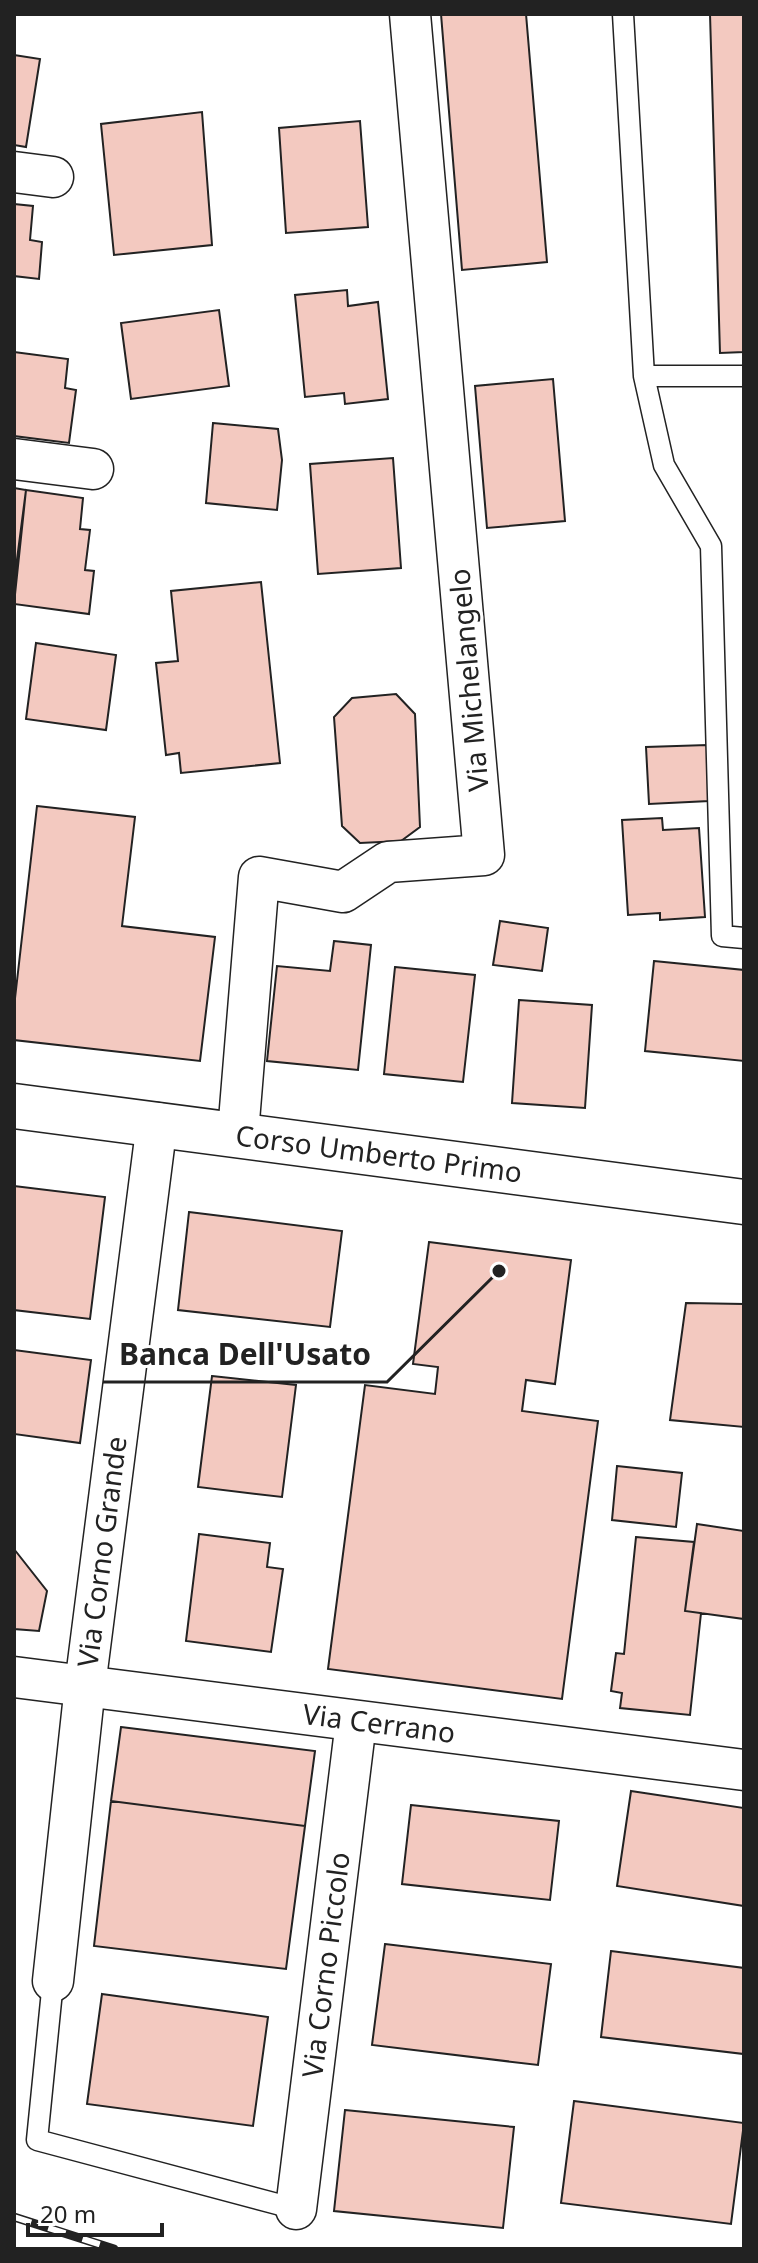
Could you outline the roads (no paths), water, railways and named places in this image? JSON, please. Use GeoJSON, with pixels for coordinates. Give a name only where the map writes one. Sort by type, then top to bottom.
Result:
{"type":"FeatureCollection","features":[{"type":"Feature","properties":{"kind":"main road","name":"Corso Umberto Primo"},"geometry":{"type":"LineString","coordinates":[[14,1106],[238,1133],[744,1202]]}},
{"type":"Feature","properties":{"kind":"street","name":"Via Michelangelo"},"geometry":{"type":"LineString","coordinates":[[238,1133],[259,877],[343,892],[388,862],[484,855],[410,14]]}},
{"type":"Feature","properties":{"kind":"street"},"geometry":{"type":"LineString","coordinates":[[14,172],[53,177]]}},
{"type":"Feature","properties":{"kind":"street"},"geometry":{"type":"LineString","coordinates":[[14,459],[93,469]]}},
{"type":"Feature","properties":{"kind":"street","name":"Via Corno Grande"},"geometry":{"type":"LineString","coordinates":[[53,1981],[85,1686],[157,1123]]}},
{"type":"Feature","properties":{"kind":"street","name":"Via Cerrano"},"geometry":{"type":"LineString","coordinates":[[14,1677],[744,1770]]}},
{"type":"Feature","properties":{"kind":"street","name":"Via Corno Piccolo"},"geometry":{"type":"LineString","coordinates":[[296,2209],[356,1722]]}},
{"type":"Feature","properties":{"kind":"lane"},"geometry":{"type":"LineString","coordinates":[[623,14],[644,376],[664,465],[711,546],[722,936],[744,938]]}},
{"type":"Feature","properties":{"kind":"lane"},"geometry":{"type":"LineString","coordinates":[[644,376],[744,376]]}},
{"type":"Feature","properties":{"kind":"lane"},"geometry":{"type":"LineString","coordinates":[[53,1981],[37,2140],[296,2209]]}},
{"type":"Feature","properties":{"kind":"railway"},"geometry":{"type":"LineString","coordinates":[[14,2217],[114,2249]]}},
{"type":"Feature","properties":{"kind":"place","name":"Banca Dell'Usato"},"geometry":{"type":"Point","coordinates":[499,1271]}}]}
